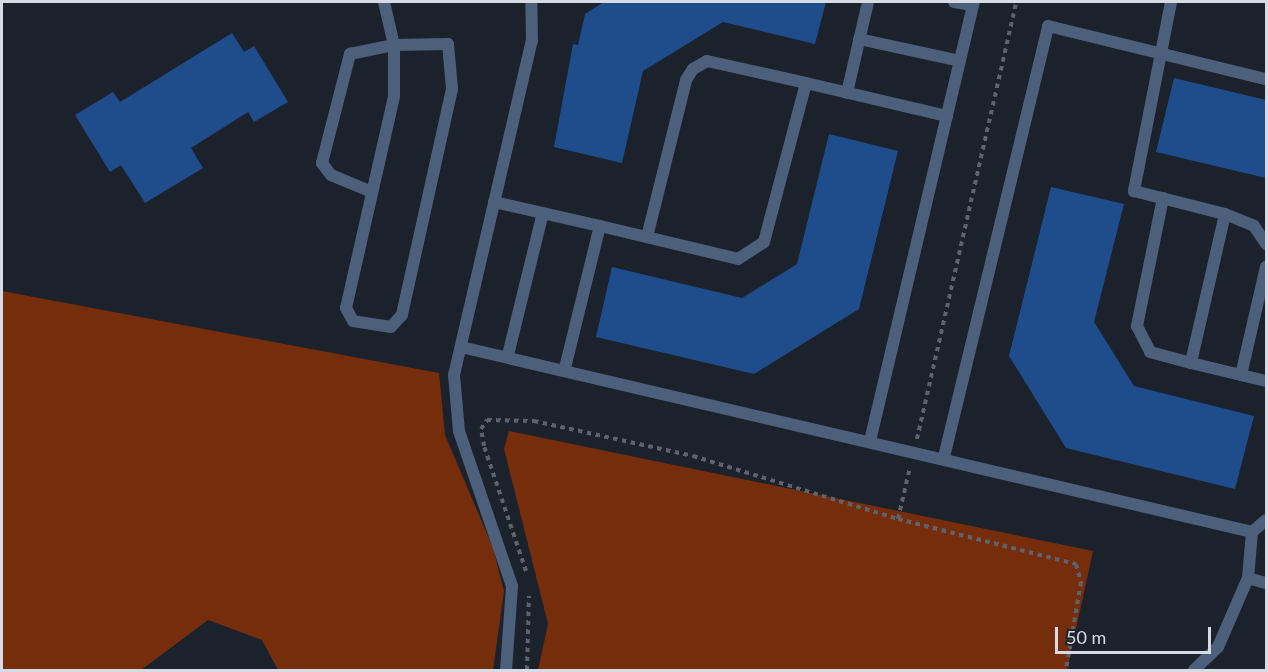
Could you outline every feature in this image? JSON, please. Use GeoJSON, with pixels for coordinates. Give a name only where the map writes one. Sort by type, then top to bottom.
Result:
{"type":"FeatureCollection","features":[{"type":"Feature","properties":{"kind":"lane"},"geometry":{"type":"LineString","coordinates":[[372,192],[331,175],[322,163],[350,54],[394,45],[448,44],[452,89],[402,315],[391,327],[353,321],[346,308],[394,96],[394,45],[384,2]]}},
{"type":"Feature","properties":{"kind":"lane"},"geometry":{"type":"LineString","coordinates":[[506,670],[512,586],[459,431],[454,375],[532,40],[531,2]]}},
{"type":"Feature","properties":{"kind":"lane"},"geometry":{"type":"LineString","coordinates":[[847,93],[868,2]]}},
{"type":"Feature","properties":{"kind":"lane"},"geometry":{"type":"LineString","coordinates":[[870,441],[974,3],[954,2]]}},
{"type":"Feature","properties":{"kind":"lane"},"geometry":{"type":"LineString","coordinates":[[1171,2],[1159,51],[1134,191],[1226,214],[1254,226],[1266,243]]}},
{"type":"Feature","properties":{"kind":"lane"},"geometry":{"type":"LineString","coordinates":[[944,458],[1048,26],[1159,51],[1266,79]]}},
{"type":"Feature","properties":{"kind":"lane"},"geometry":{"type":"LineString","coordinates":[[859,39],[960,61]]}},
{"type":"Feature","properties":{"kind":"lane"},"geometry":{"type":"LineString","coordinates":[[647,237],[686,80],[693,69],[707,61],[947,116]]}},
{"type":"Feature","properties":{"kind":"lane"},"geometry":{"type":"LineString","coordinates":[[495,202],[738,259],[764,242],[806,83]]}},
{"type":"Feature","properties":{"kind":"lane"},"geometry":{"type":"LineString","coordinates":[[1163,198],[1137,326],[1139,339],[1150,352],[1266,381]]}},
{"type":"Feature","properties":{"kind":"lane"},"geometry":{"type":"LineString","coordinates":[[508,355],[543,213]]}},
{"type":"Feature","properties":{"kind":"lane"},"geometry":{"type":"LineString","coordinates":[[1191,363],[1226,214]]}},
{"type":"Feature","properties":{"kind":"lane"},"geometry":{"type":"LineString","coordinates":[[565,368],[600,226]]}},
{"type":"Feature","properties":{"kind":"lane"},"geometry":{"type":"LineString","coordinates":[[1241,375],[1266,267]]}},
{"type":"Feature","properties":{"kind":"lane"},"geometry":{"type":"LineString","coordinates":[[461,347],[565,368],[1252,532]]}},
{"type":"Feature","properties":{"kind":"lane"},"geometry":{"type":"LineString","coordinates":[[1194,670],[1218,647],[1248,578],[1252,532],[1266,520]]}},
{"type":"Feature","properties":{"kind":"lane"},"geometry":{"type":"LineString","coordinates":[[1248,578],[1266,583]]}},
{"type":"Feature","properties":{"kind":"path"},"geometry":{"type":"LineString","coordinates":[[898,519],[1016,2]]}},
{"type":"Feature","properties":{"kind":"path"},"geometry":{"type":"LineString","coordinates":[[528,582],[484,446],[482,429],[487,420],[534,422],[693,456],[898,519],[1076,564],[1081,582],[1066,670]]}},
{"type":"Feature","properties":{"kind":"path"},"geometry":{"type":"LineString","coordinates":[[527,670],[529,591]]}},
{"type":"Feature","properties":{"kind":"shaded area"},"geometry":{"type":"Polygon","coordinates":[[[2,291],[439,373],[445,435],[493,548],[504,591],[493,670],[278,670],[262,640],[208,620],[141,670],[2,670],[2,291]]]}},
{"type":"Feature","properties":{"kind":"shaded area"},"geometry":{"type":"Polygon","coordinates":[[[509,431],[1093,551],[1067,670],[538,670],[548,624],[504,449],[509,431]]]}},
{"type":"Feature","properties":{"kind":"building"},"geometry":{"type":"Polygon","coordinates":[[[604,2],[826,2],[815,44],[723,22],[643,71],[622,163],[554,147],[573,44],[578,45],[585,14],[604,2]]]}},
{"type":"Feature","properties":{"kind":"building"},"geometry":{"type":"Polygon","coordinates":[[[232,33],[244,52],[254,46],[288,102],[254,122],[248,112],[191,148],[203,168],[145,203],[121,165],[110,172],[75,115],[113,92],[120,102],[232,33]]]}},
{"type":"Feature","properties":{"kind":"building"},"geometry":{"type":"Polygon","coordinates":[[[1174,78],[1266,100],[1266,178],[1156,152],[1174,78]]]}},
{"type":"Feature","properties":{"kind":"building"},"geometry":{"type":"Polygon","coordinates":[[[829,134],[898,151],[859,309],[754,374],[596,337],[612,267],[742,298],[797,264],[829,134]]]}},
{"type":"Feature","properties":{"kind":"building"},"geometry":{"type":"Polygon","coordinates":[[[1051,187],[1124,204],[1094,322],[1134,386],[1254,416],[1235,489],[1066,448],[1009,356],[1051,187]]]}}]}
